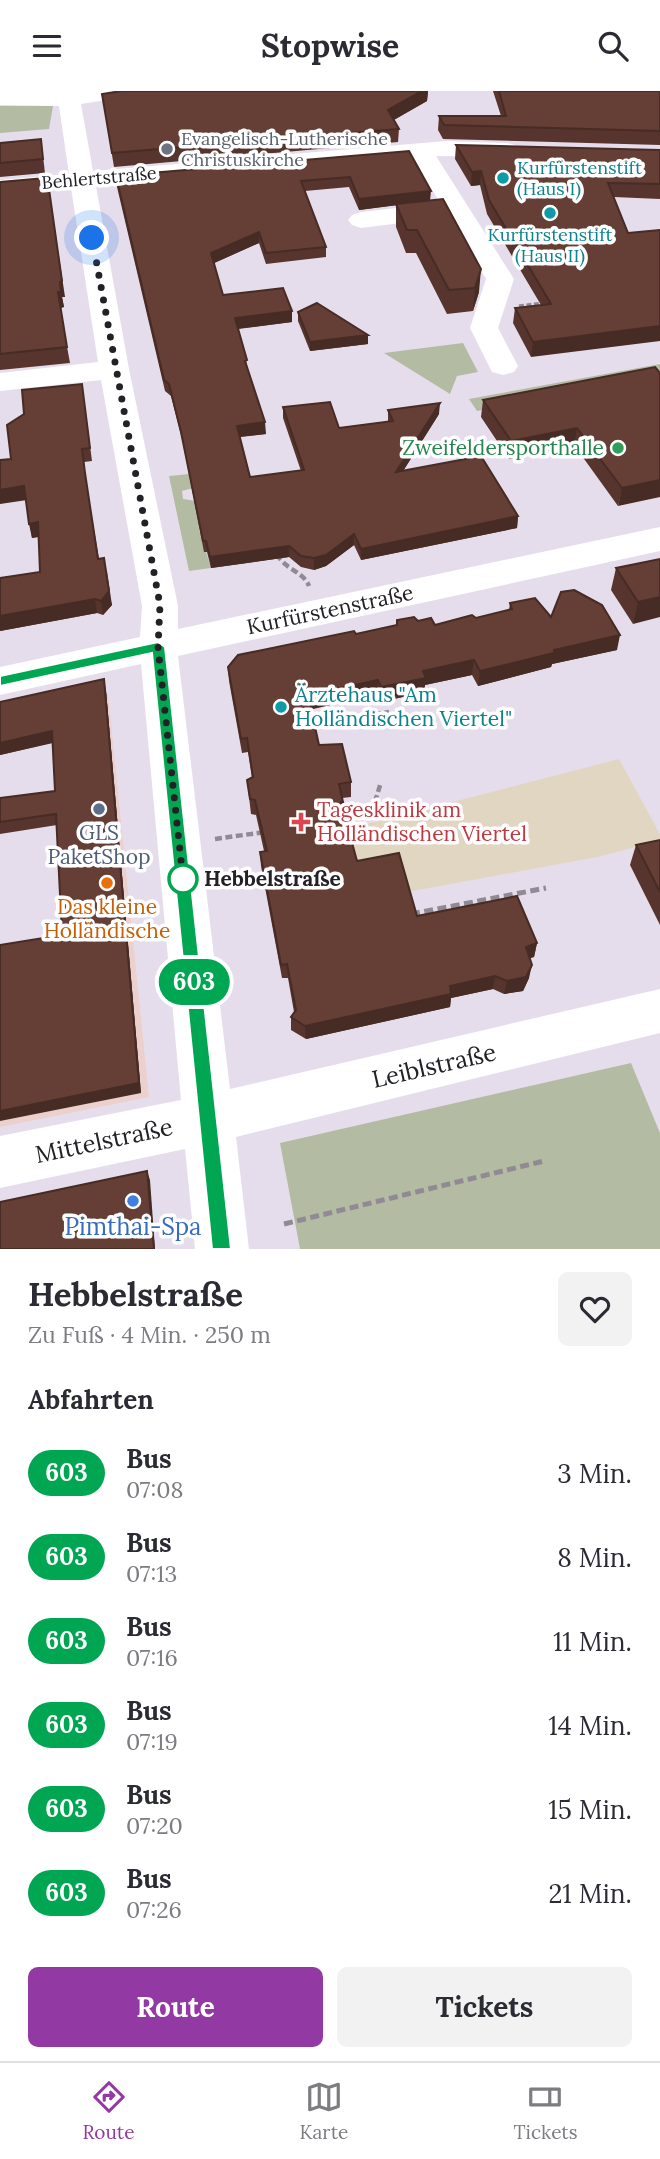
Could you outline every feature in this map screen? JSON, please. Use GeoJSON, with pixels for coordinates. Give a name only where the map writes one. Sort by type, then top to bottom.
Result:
{"type":"FeatureCollection","features":[{"type":"Feature","properties":{"kind":"street"},"geometry":{"type":"LineString","coordinates":[[0,98],[123,91]]}},
{"type":"Feature","properties":{"kind":"street"},"geometry":{"type":"LineString","coordinates":[[76,95],[82,179],[114,369],[160,605],[158,647],[222,1249]]}},
{"type":"Feature","properties":{"kind":"street","name":"Behlertstraße"},"geometry":{"type":"LineString","coordinates":[[0,187],[446,148],[527,150]]}},
{"type":"Feature","properties":{"kind":"street"},"geometry":{"type":"LineString","coordinates":[[420,151],[500,279],[484,328],[503,366]]}},
{"type":"Feature","properties":{"kind":"street"},"geometry":{"type":"LineString","coordinates":[[361,220],[457,209]]}},
{"type":"Feature","properties":{"kind":"street"},"geometry":{"type":"LineString","coordinates":[[0,381],[114,369]]}},
{"type":"Feature","properties":{"kind":"street","name":"Kurfürstenstraße"},"geometry":{"type":"LineString","coordinates":[[0,681],[660,539]]}},
{"type":"Feature","properties":{"kind":"street","name":"Leiblstraße"},"geometry":{"type":"LineString","coordinates":[[208,1119],[660,1011]]}},
{"type":"Feature","properties":{"kind":"street","name":"Mittelstraße"},"geometry":{"type":"LineString","coordinates":[[0,1162],[208,1119]]}},
{"type":"Feature","properties":{"kind":"path"},"geometry":{"type":"LineString","coordinates":[[525,305],[554,302]]}},
{"type":"Feature","properties":{"kind":"path"},"geometry":{"type":"LineString","coordinates":[[273,542],[282,564],[306,579],[311,591]]}},
{"type":"Feature","properties":{"kind":"path"},"geometry":{"type":"LineString","coordinates":[[312,724],[389,712]]}},
{"type":"Feature","properties":{"kind":"path"},"geometry":{"type":"LineString","coordinates":[[333,821],[371,815],[381,782]]}},
{"type":"Feature","properties":{"kind":"path"},"geometry":{"type":"LineString","coordinates":[[179,845],[270,831]]}},
{"type":"Feature","properties":{"kind":"path"},"geometry":{"type":"LineString","coordinates":[[410,914],[546,888]]}},
{"type":"Feature","properties":{"kind":"path"},"geometry":{"type":"LineString","coordinates":[[284,1224],[544,1161]]}},
{"type":"Feature","properties":{"kind":"shaded area"},"geometry":{"type":"Polygon","coordinates":[[[97,689],[108,694],[149,1097],[0,1127],[0,1090],[117,1067],[97,689]]]}},
{"type":"Feature","properties":{"kind":"shaded area"},"geometry":{"type":"Polygon","coordinates":[[[619,759],[660,834],[660,841],[597,857],[283,915],[267,842],[379,821],[619,759]]]}},
{"type":"Feature","properties":{"kind":"green space"},"geometry":{"type":"Polygon","coordinates":[[[0,106],[53,106],[49,129],[0,133],[0,106]]]}},
{"type":"Feature","properties":{"kind":"green space"},"geometry":{"type":"Polygon","coordinates":[[[463,343],[478,372],[457,376],[450,394],[384,353],[463,343]]]}},
{"type":"Feature","properties":{"kind":"green space"},"geometry":{"type":"Polygon","coordinates":[[[660,364],[660,377],[477,411],[469,399],[660,364]]]}},
{"type":"Feature","properties":{"kind":"green space"},"geometry":{"type":"Polygon","coordinates":[[[189,474],[193,488],[182,491],[183,499],[196,501],[202,528],[199,529],[211,568],[189,571],[169,476],[189,474]]]}},
{"type":"Feature","properties":{"kind":"green space"},"geometry":{"type":"Polygon","coordinates":[[[631,1063],[660,1133],[660,1249],[300,1249],[280,1143],[631,1063]]]}},
{"type":"Feature","properties":{"kind":"building"},"geometry":{"type":"Polygon","coordinates":[[[121,91],[422,91],[388,110],[399,129],[112,153],[102,94],[121,91]]]}},
{"type":"Feature","properties":{"kind":"building"},"geometry":{"type":"Polygon","coordinates":[[[499,91],[660,91],[660,131],[444,125],[439,116],[506,116],[499,91]]]}},
{"type":"Feature","properties":{"kind":"building"},"geometry":{"type":"Polygon","coordinates":[[[41,139],[43,159],[0,163],[0,143],[41,139]]]}},
{"type":"Feature","properties":{"kind":"building"},"geometry":{"type":"Polygon","coordinates":[[[456,145],[660,150],[660,184],[608,183],[628,233],[660,230],[660,326],[533,342],[515,308],[551,304],[489,200],[481,171],[472,172],[456,145]]]}},
{"type":"Feature","properties":{"kind":"building"},"geometry":{"type":"Polygon","coordinates":[[[409,151],[431,191],[359,199],[350,177],[301,181],[326,247],[266,253],[259,232],[211,253],[223,295],[283,288],[292,311],[235,318],[247,360],[245,361],[265,422],[237,426],[250,477],[304,470],[283,407],[330,402],[339,428],[393,421],[388,410],[440,403],[396,472],[481,456],[518,516],[361,549],[354,534],[326,555],[314,558],[301,556],[289,546],[210,557],[206,541],[203,541],[181,432],[169,384],[164,380],[116,176],[409,151]]]}},
{"type":"Feature","properties":{"kind":"building"},"geometry":{"type":"Polygon","coordinates":[[[45,178],[48,182],[62,281],[61,292],[58,292],[67,347],[0,354],[0,182],[45,178]]]}},
{"type":"Feature","properties":{"kind":"building"},"geometry":{"type":"Polygon","coordinates":[[[443,199],[481,269],[475,288],[449,290],[417,230],[407,230],[396,204],[443,199]]]}},
{"type":"Feature","properties":{"kind":"building"},"geometry":{"type":"Polygon","coordinates":[[[317,303],[368,335],[310,342],[298,312],[317,303]]]}},
{"type":"Feature","properties":{"kind":"building","name":"Zweifeldersporthalle"},"geometry":{"type":"Polygon","coordinates":[[[655,367],[660,373],[660,480],[622,488],[577,428],[511,441],[483,400],[655,367]]]}},
{"type":"Feature","properties":{"kind":"building"},"geometry":{"type":"Polygon","coordinates":[[[82,384],[90,448],[82,449],[85,473],[98,559],[104,558],[109,591],[101,601],[95,599],[0,616],[0,578],[40,572],[38,522],[29,524],[24,486],[0,490],[0,460],[11,459],[7,425],[24,414],[22,390],[82,384]]]}},
{"type":"Feature","properties":{"kind":"building"},"geometry":{"type":"Polygon","coordinates":[[[660,559],[660,597],[638,602],[616,568],[660,559]]]}},
{"type":"Feature","properties":{"kind":"building"},"geometry":{"type":"Polygon","coordinates":[[[574,590],[602,605],[620,635],[480,671],[474,660],[423,671],[426,678],[381,687],[378,680],[308,695],[319,745],[342,744],[351,782],[339,784],[341,802],[357,861],[399,853],[417,916],[517,896],[537,943],[526,947],[532,965],[526,977],[507,981],[495,976],[450,986],[451,994],[305,1026],[291,1017],[296,1010],[287,964],[281,965],[260,852],[267,851],[255,800],[250,799],[247,780],[253,777],[247,738],[241,739],[228,667],[238,655],[354,631],[356,634],[397,625],[397,620],[414,617],[418,621],[431,618],[435,625],[472,615],[476,618],[512,609],[510,603],[535,598],[551,617],[561,592],[574,590]]]}},
{"type":"Feature","properties":{"kind":"building"},"geometry":{"type":"Polygon","coordinates":[[[104,679],[139,1083],[0,1111],[0,945],[62,935],[56,814],[0,822],[0,798],[55,791],[52,731],[0,743],[0,702],[104,679]]]}},
{"type":"Feature","properties":{"kind":"building"},"geometry":{"type":"Polygon","coordinates":[[[660,840],[660,892],[636,845],[660,840]]]}},
{"type":"Feature","properties":{"kind":"building"},"geometry":{"type":"Polygon","coordinates":[[[147,1171],[154,1249],[0,1249],[0,1202],[147,1171]]]}},
{"type":"Feature","properties":{"kind":"bus line","name":"603"},"geometry":{"type":"LineString","coordinates":[[0,681],[158,647],[222,1249]]}},
{"type":"Feature","properties":{"kind":"place","name":"Evangelisch-Lutherische Christuskirche"},"geometry":{"type":"Point","coordinates":[167,149]}},
{"type":"Feature","properties":{"kind":"place","name":"Kurfürstenstift (Haus I)"},"geometry":{"type":"Point","coordinates":[503,178]}},
{"type":"Feature","properties":{"kind":"place","name":"Kurfürstenstift (Haus II)"},"geometry":{"type":"Point","coordinates":[550,213]}},
{"type":"Feature","properties":{"kind":"place","name":"Zweifeldersporthalle"},"geometry":{"type":"Point","coordinates":[618,448]}},
{"type":"Feature","properties":{"kind":"place","name":"Ärztehaus \"Am Holländischen Viertel\""},"geometry":{"type":"Point","coordinates":[281,707]}},
{"type":"Feature","properties":{"kind":"place","name":"GLS PaketShop"},"geometry":{"type":"Point","coordinates":[99,809]}},
{"type":"Feature","properties":{"kind":"place","name":"Tagesklinik am Holländischen Viertel"},"geometry":{"type":"Point","coordinates":[301,822]}},
{"type":"Feature","properties":{"kind":"place","name":"Hebbelstraße"},"geometry":{"type":"Point","coordinates":[183,879]}},
{"type":"Feature","properties":{"kind":"place","name":"Das kleine Holländische"},"geometry":{"type":"Point","coordinates":[107,883]}},
{"type":"Feature","properties":{"kind":"place","name":"Pimthai-Spa"},"geometry":{"type":"Point","coordinates":[133,1201]}},
{"type":"Feature","properties":{"kind":"route"},"geometry":{"type":"LineString","coordinates":[[92,238],[114,369],[160,605],[158,647],[183,879]]}}]}
